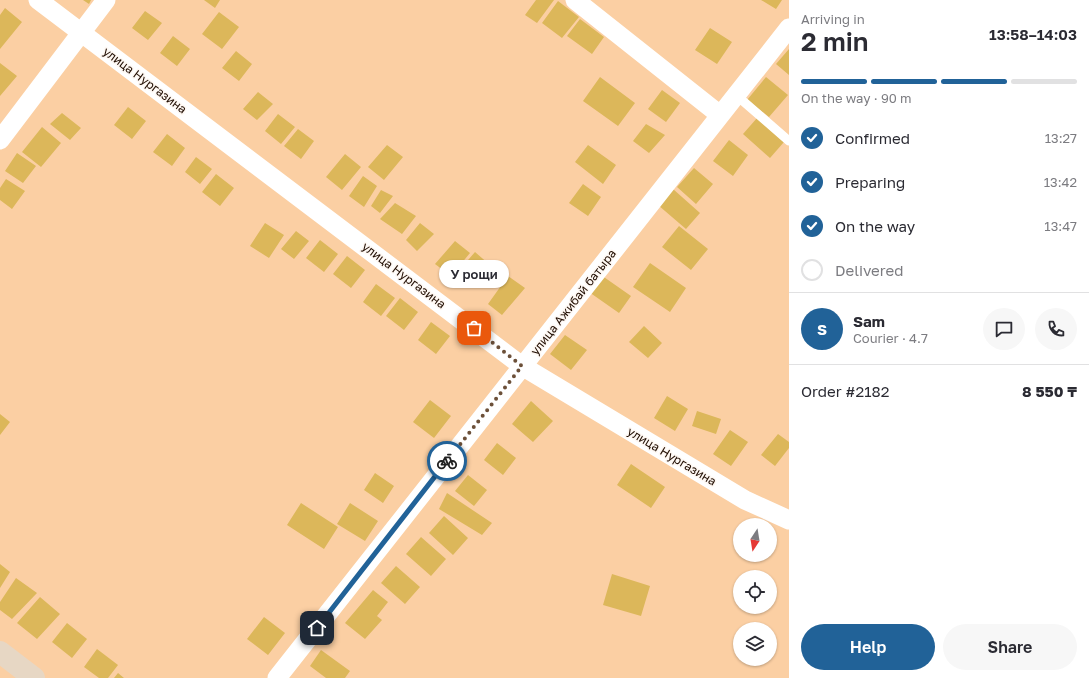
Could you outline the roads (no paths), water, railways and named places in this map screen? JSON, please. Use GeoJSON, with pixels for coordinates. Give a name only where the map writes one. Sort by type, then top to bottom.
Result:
{"type":"FeatureCollection","features":[{"type":"Feature","properties":{"kind":"main road"},"geometry":{"type":"LineString","coordinates":[[0,652],[34,678]]}},
{"type":"Feature","properties":{"kind":"street","name":"улица Нургазина"},"geometry":{"type":"LineString","coordinates":[[38,0],[522,366],[745,500],[789,520]]}},
{"type":"Feature","properties":{"kind":"street"},"geometry":{"type":"LineString","coordinates":[[0,140],[106,0]]}},
{"type":"Feature","properties":{"kind":"street"},"geometry":{"type":"LineString","coordinates":[[575,0],[720,116]]}},
{"type":"Feature","properties":{"kind":"street","name":"улица Ажибай батыра"},"geometry":{"type":"LineString","coordinates":[[277,678],[789,28]]}},
{"type":"Feature","properties":{"kind":"lane"},"geometry":{"type":"LineString","coordinates":[[736,95],[789,141]]}},
{"type":"Feature","properties":{"kind":"place","name":"У рощи"},"geometry":{"type":"Point","coordinates":[474,328]}}]}
